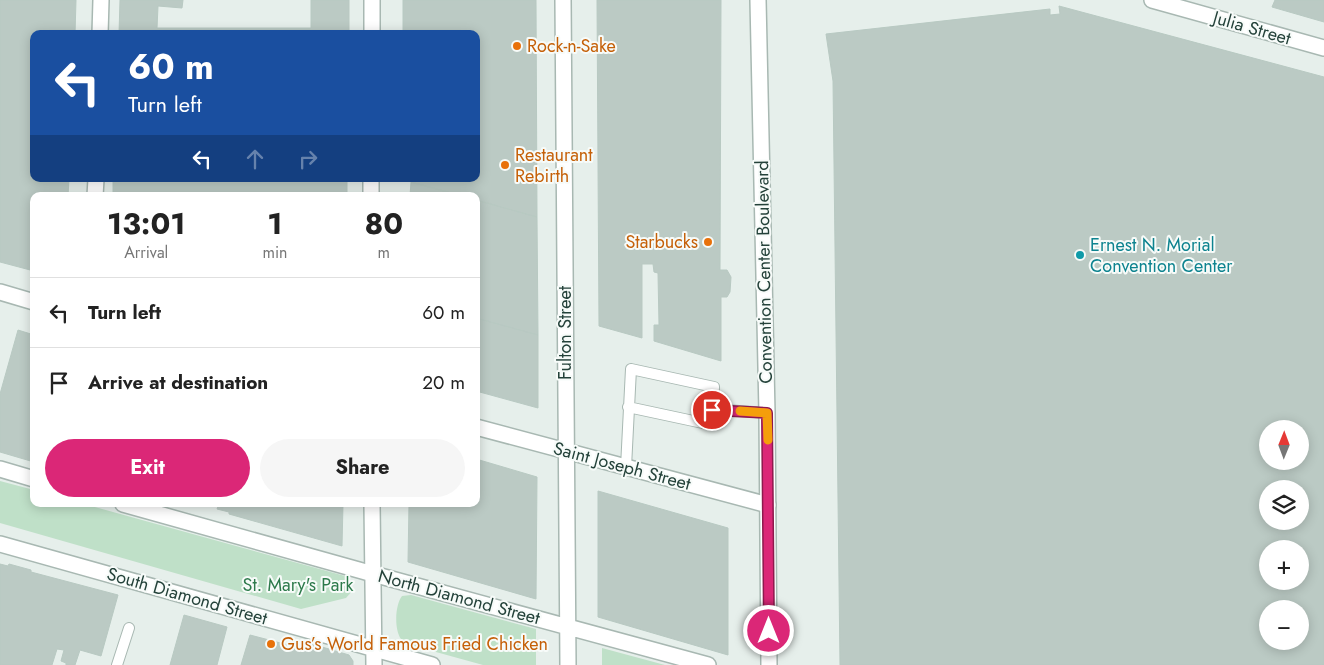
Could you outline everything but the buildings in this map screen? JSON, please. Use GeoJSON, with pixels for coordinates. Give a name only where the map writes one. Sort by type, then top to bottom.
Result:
{"type":"FeatureCollection","features":[{"type":"Feature","properties":{"kind":"street"},"geometry":{"type":"LineString","coordinates":[[100,30],[101,0]]}},
{"type":"Feature","properties":{"kind":"street"},"geometry":{"type":"LineString","coordinates":[[372,0],[372,30]]}},
{"type":"Feature","properties":{"kind":"street","name":"Fulton Street"},"geometry":{"type":"LineString","coordinates":[[564,0],[568,665]]}},
{"type":"Feature","properties":{"kind":"street","name":"Convention Center Boulevard"},"geometry":{"type":"LineString","coordinates":[[758,0],[767,413],[769,665]]}},
{"type":"Feature","properties":{"kind":"street","name":"Julia Street"},"geometry":{"type":"LineString","coordinates":[[1152,0],[1324,48]]}},
{"type":"Feature","properties":{"kind":"street"},"geometry":{"type":"LineString","coordinates":[[0,292],[30,301]]}},
{"type":"Feature","properties":{"kind":"street","name":"Saint Joseph Street"},"geometry":{"type":"LineString","coordinates":[[480,428],[768,505]]}},
{"type":"Feature","properties":{"kind":"street"},"geometry":{"type":"LineString","coordinates":[[0,469],[30,478]]}},
{"type":"Feature","properties":{"kind":"street","name":"North Diamond Street"},"geometry":{"type":"LineString","coordinates":[[134,507],[708,665]]}},
{"type":"Feature","properties":{"kind":"street"},"geometry":{"type":"LineString","coordinates":[[372,507],[374,665]]}},
{"type":"Feature","properties":{"kind":"street","name":"South Diamond Street"},"geometry":{"type":"LineString","coordinates":[[0,544],[432,665]]}},
{"type":"Feature","properties":{"kind":"lane"},"geometry":{"type":"LineString","coordinates":[[626,467],[628,407],[631,369],[714,387],[712,425],[628,407]]}},
{"type":"Feature","properties":{"kind":"lane"},"geometry":{"type":"LineString","coordinates":[[712,410],[767,413]]}},
{"type":"Feature","properties":{"kind":"lane"},"geometry":{"type":"LineString","coordinates":[[117,665],[129,628]]}},
{"type":"Feature","properties":{"kind":"green space","name":"St. Mary's Park"},"geometry":{"type":"Polygon","coordinates":[[[0,481],[30,489],[30,507],[95,507],[345,576],[354,589],[346,598],[301,609],[0,523],[0,481]]]}},
{"type":"Feature","properties":{"kind":"green space","name":"St. Mary's Park"},"geometry":{"type":"Polygon","coordinates":[[[411,595],[536,629],[536,665],[483,665],[406,644],[397,629],[397,611],[402,596],[411,595]]]}},
{"type":"Feature","properties":{"kind":"green space"},"geometry":{"type":"Polygon","coordinates":[[[602,648],[665,665],[602,665],[602,648]]]}},
{"type":"Feature","properties":{"kind":"slow traffic"},"geometry":{"type":"LineString","coordinates":[[740,411],[767,413],[768,440]]}},
{"type":"Feature","properties":{"kind":"place","name":"Rock-n-Sake"},"geometry":{"type":"Point","coordinates":[517,46]}},
{"type":"Feature","properties":{"kind":"place","name":"Restaurant Rebirth"},"geometry":{"type":"Point","coordinates":[505,165]}},
{"type":"Feature","properties":{"kind":"place","name":"Starbucks"},"geometry":{"type":"Point","coordinates":[708,242]}},
{"type":"Feature","properties":{"kind":"place","name":"Ernest N. Morial Convention Center"},"geometry":{"type":"Point","coordinates":[1080,255]}},
{"type":"Feature","properties":{"kind":"place","name":"Gus’s World Famous Fried Chicken"},"geometry":{"type":"Point","coordinates":[271,644]}},
{"type":"Feature","properties":{"kind":"route"},"geometry":{"type":"LineString","coordinates":[[712,410],[767,413],[769,631]]}}]}
